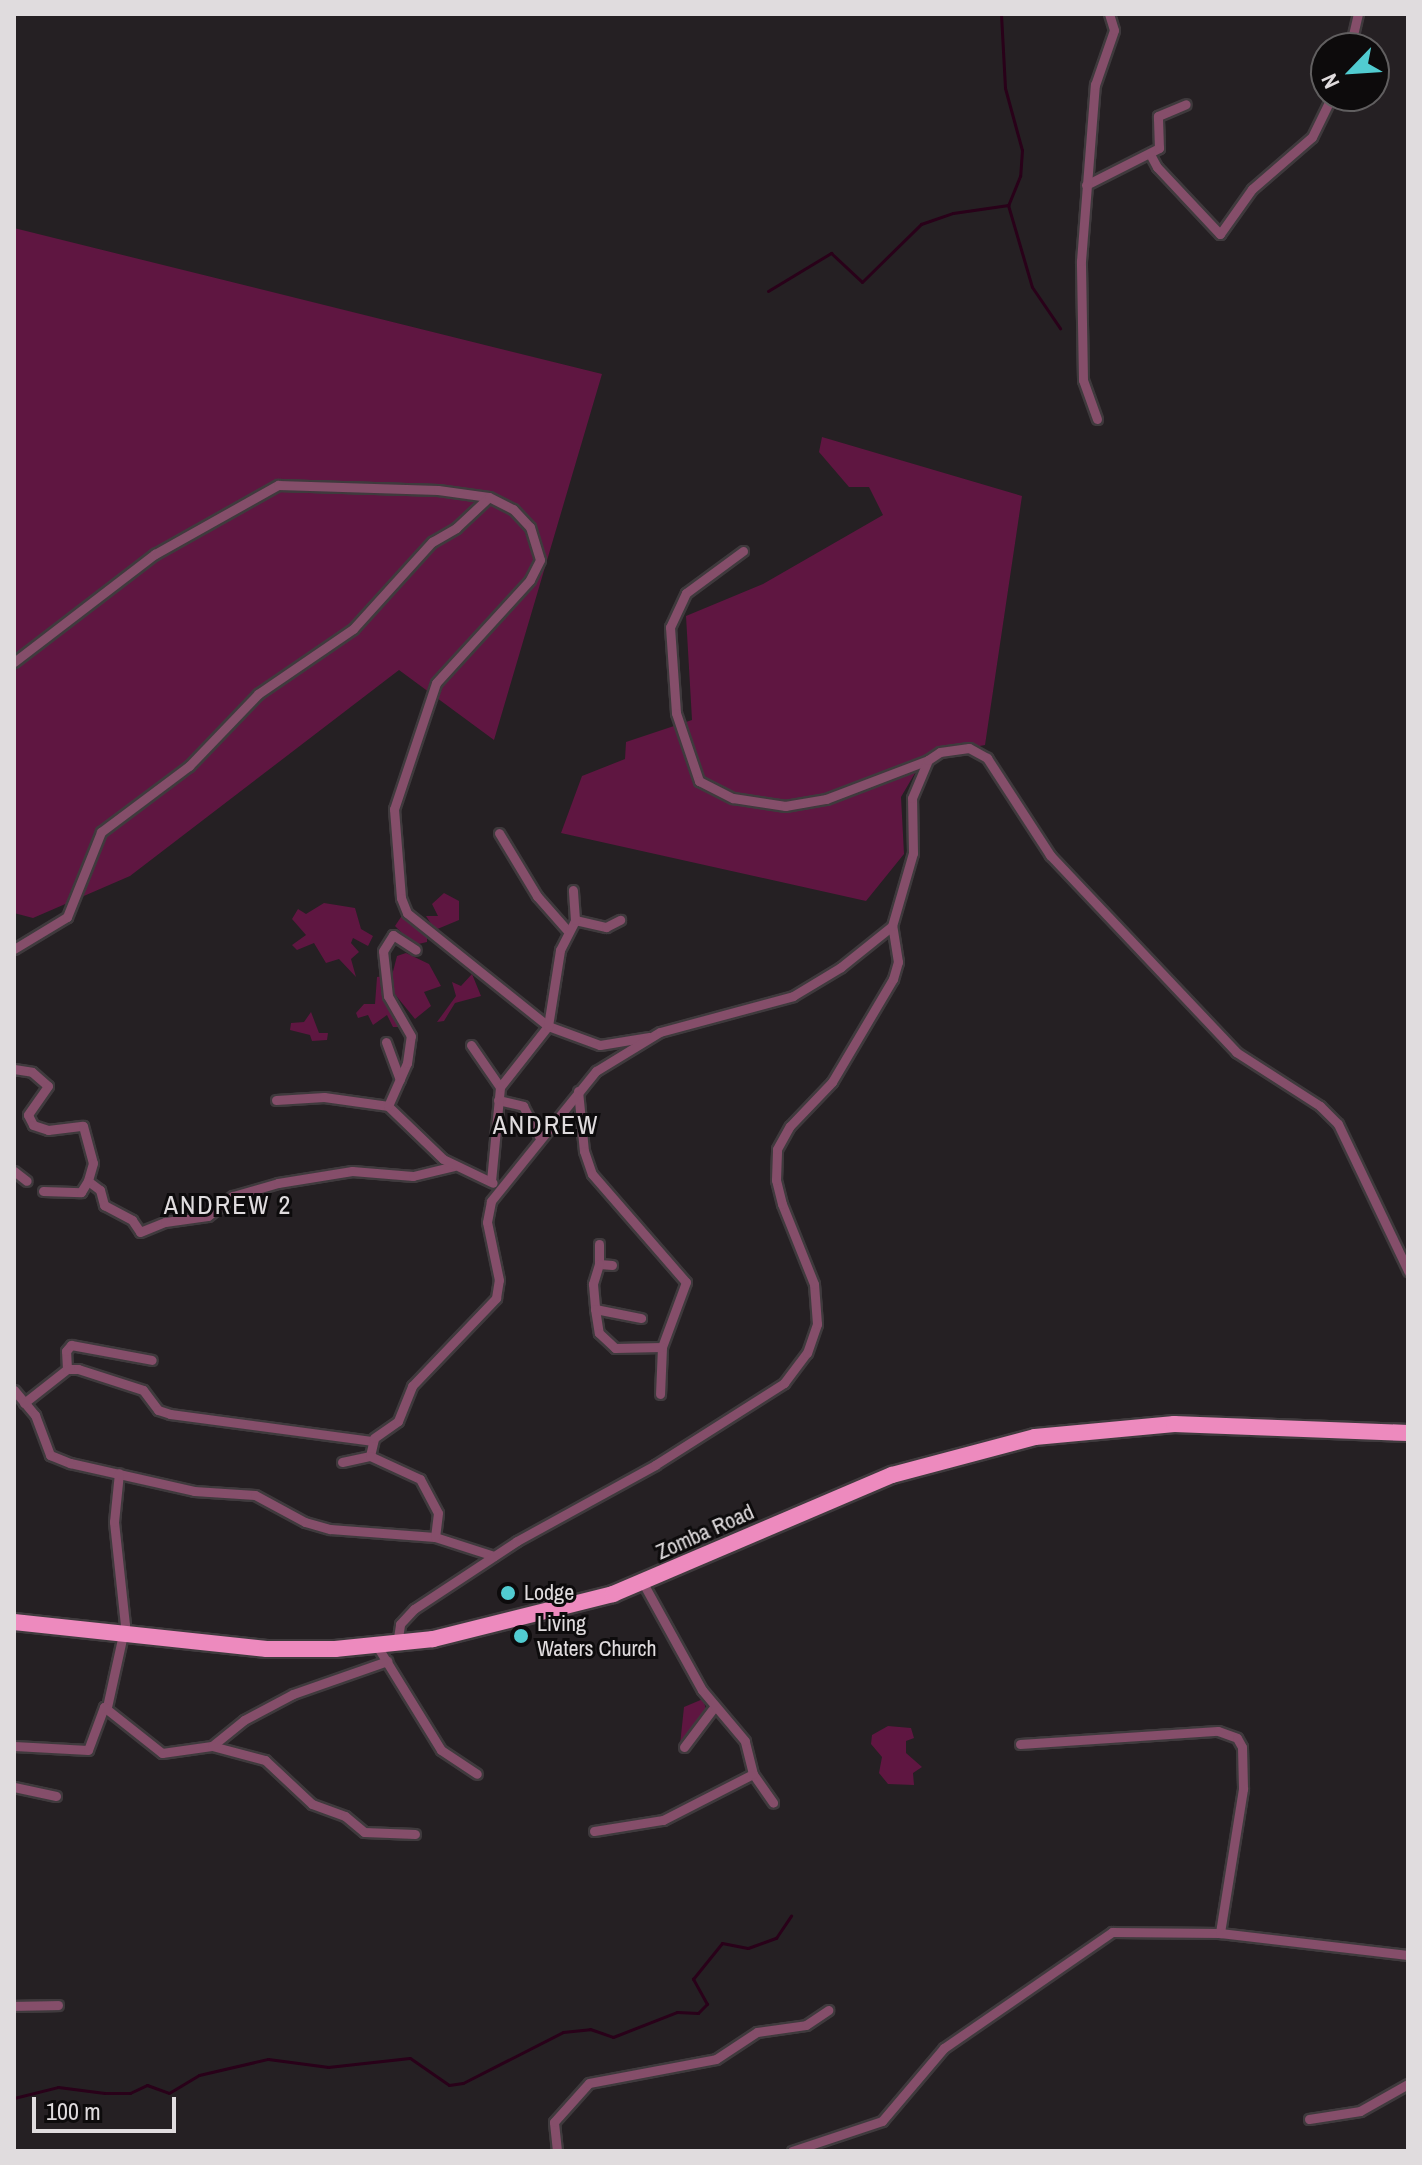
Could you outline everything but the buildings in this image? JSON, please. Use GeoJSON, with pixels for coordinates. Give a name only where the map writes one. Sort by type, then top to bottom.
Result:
{"type":"FeatureCollection","features":[{"type":"Feature","properties":{"kind":"highway","name":"Zomba Road"},"geometry":{"type":"LineString","coordinates":[[14,1622],[124,1638],[267,1649],[397,1644],[526,1620],[643,1583],[892,1475],[1035,1437],[1174,1424],[1408,1433]]}},
{"type":"Feature","properties":{"kind":"street"},"geometry":{"type":"LineString","coordinates":[[1097,419],[1086,393],[1082,359],[1086,185],[1095,85],[1114,30],[1109,14]]}},
{"type":"Feature","properties":{"kind":"street"},"geometry":{"type":"LineString","coordinates":[[1086,185],[1159,148],[1158,116],[1186,104]]}},
{"type":"Feature","properties":{"kind":"street"},"geometry":{"type":"LineString","coordinates":[[1150,154],[1220,234],[1252,189],[1312,137],[1324,112]]}},
{"type":"Feature","properties":{"kind":"street"},"geometry":{"type":"LineString","coordinates":[[14,662],[155,554],[278,485],[438,490],[489,497],[513,509],[530,527],[540,560],[530,580],[436,683],[396,797],[395,865],[407,913],[548,1026],[600,1045],[649,1037],[793,996],[841,967],[892,926]]}},
{"type":"Feature","properties":{"kind":"street"},"geometry":{"type":"LineString","coordinates":[[14,949],[67,917],[101,832],[189,766],[258,694],[353,629],[432,542],[456,528],[489,497]]}},
{"type":"Feature","properties":{"kind":"street"},"geometry":{"type":"LineString","coordinates":[[743,551],[686,593],[670,627],[676,713],[699,781],[733,798],[785,806],[826,799],[958,747],[987,758],[1050,855],[1236,1052],[1330,1115],[1349,1141],[1408,1271]]}},
{"type":"Feature","properties":{"kind":"street"},"geometry":{"type":"LineString","coordinates":[[397,1644],[400,1624],[409,1613],[494,1556],[655,1465],[784,1383],[797,1369],[813,1340],[817,1310],[808,1262],[778,1187],[777,1149],[790,1126],[832,1082],[893,979],[898,962],[892,926],[913,853],[912,798],[928,760]]}},
{"type":"Feature","properties":{"kind":"street"},"geometry":{"type":"LineString","coordinates":[[499,833],[537,896],[567,930]]}},
{"type":"Feature","properties":{"kind":"street"},"geometry":{"type":"LineString","coordinates":[[370,1456],[373,1441],[398,1421],[412,1386],[496,1298],[499,1280],[487,1222],[494,1185],[500,1087],[548,1026],[567,930],[575,920],[573,890]]}},
{"type":"Feature","properties":{"kind":"street"},"geometry":{"type":"LineString","coordinates":[[575,920],[606,927],[620,920]]}},
{"type":"Feature","properties":{"kind":"street"},"geometry":{"type":"LineString","coordinates":[[388,1106],[400,1080],[411,1036],[388,996],[383,951],[393,935],[416,950]]}},
{"type":"Feature","properties":{"kind":"street"},"geometry":{"type":"LineString","coordinates":[[494,1185],[606,1062],[649,1037]]}},
{"type":"Feature","properties":{"kind":"street"},"geometry":{"type":"LineString","coordinates":[[386,1042],[400,1080]]}},
{"type":"Feature","properties":{"kind":"street"},"geometry":{"type":"LineString","coordinates":[[471,1045],[500,1087]]}},
{"type":"Feature","properties":{"kind":"street"},"geometry":{"type":"LineString","coordinates":[[14,1069],[32,1072],[48,1086],[28,1115],[33,1126],[48,1130],[83,1126],[93,1163],[81,1192],[43,1191]]}},
{"type":"Feature","properties":{"kind":"street"},"geometry":{"type":"LineString","coordinates":[[578,1091],[584,1151],[592,1174],[686,1282],[662,1347],[660,1394]]}},
{"type":"Feature","properties":{"kind":"street"},"geometry":{"type":"LineString","coordinates":[[276,1100],[324,1097],[388,1106],[454,1166],[494,1185]]}},
{"type":"Feature","properties":{"kind":"street"},"geometry":{"type":"LineString","coordinates":[[498,1100],[523,1106],[539,1136]]}},
{"type":"Feature","properties":{"kind":"street"},"geometry":{"type":"LineString","coordinates":[[88,1181],[100,1190],[104,1205],[146,1232],[165,1222],[208,1216],[233,1196],[278,1183],[352,1171],[413,1176],[454,1166]]}},
{"type":"Feature","properties":{"kind":"street"},"geometry":{"type":"LineString","coordinates":[[14,1171],[27,1181]]}},
{"type":"Feature","properties":{"kind":"street"},"geometry":{"type":"LineString","coordinates":[[599,1244],[595,1309],[599,1333],[615,1348],[662,1347]]}},
{"type":"Feature","properties":{"kind":"street"},"geometry":{"type":"LineString","coordinates":[[599,1264],[612,1265]]}},
{"type":"Feature","properties":{"kind":"street"},"geometry":{"type":"LineString","coordinates":[[595,1309],[641,1318]]}},
{"type":"Feature","properties":{"kind":"street"},"geometry":{"type":"LineString","coordinates":[[67,1369],[66,1351],[71,1345],[152,1360]]}},
{"type":"Feature","properties":{"kind":"street"},"geometry":{"type":"LineString","coordinates":[[67,1369],[143,1390],[158,1410],[170,1414],[373,1441]]}},
{"type":"Feature","properties":{"kind":"street"},"geometry":{"type":"LineString","coordinates":[[24,1403],[67,1369]]}},
{"type":"Feature","properties":{"kind":"street"},"geometry":{"type":"LineString","coordinates":[[14,1390],[35,1415],[50,1455],[194,1491],[255,1495],[330,1529],[435,1537],[494,1556]]}},
{"type":"Feature","properties":{"kind":"street"},"geometry":{"type":"LineString","coordinates":[[342,1462],[370,1456],[420,1479],[438,1513],[435,1537]]}},
{"type":"Feature","properties":{"kind":"street"},"geometry":{"type":"LineString","coordinates":[[14,1746],[88,1750],[107,1707],[124,1638],[114,1522],[119,1473]]}},
{"type":"Feature","properties":{"kind":"street"},"geometry":{"type":"LineString","coordinates":[[643,1583],[669,1636],[715,1706],[745,1741],[753,1774],[773,1803]]}},
{"type":"Feature","properties":{"kind":"street"},"geometry":{"type":"LineString","coordinates":[[377,1646],[441,1750],[477,1774]]}},
{"type":"Feature","properties":{"kind":"street"},"geometry":{"type":"LineString","coordinates":[[212,1746],[287,1697],[387,1661]]}},
{"type":"Feature","properties":{"kind":"street"},"geometry":{"type":"LineString","coordinates":[[684,1747],[715,1706]]}},
{"type":"Feature","properties":{"kind":"street"},"geometry":{"type":"LineString","coordinates":[[107,1707],[162,1753],[212,1746],[265,1760],[312,1804],[345,1816],[364,1832],[415,1834]]}},
{"type":"Feature","properties":{"kind":"street"},"geometry":{"type":"LineString","coordinates":[[1020,1744],[1218,1731],[1237,1738],[1242,1747],[1243,1789],[1220,1933]]}},
{"type":"Feature","properties":{"kind":"street"},"geometry":{"type":"LineString","coordinates":[[594,1831],[663,1820],[753,1774]]}},
{"type":"Feature","properties":{"kind":"street"},"geometry":{"type":"LineString","coordinates":[[14,1787],[56,1796]]}},
{"type":"Feature","properties":{"kind":"street"},"geometry":{"type":"LineString","coordinates":[[792,2151],[882,2121],[944,2048],[1106,1935],[1142,1929],[1220,1933],[1408,1955]]}},
{"type":"Feature","properties":{"kind":"street"},"geometry":{"type":"LineString","coordinates":[[14,2006],[58,2005]]}},
{"type":"Feature","properties":{"kind":"street"},"geometry":{"type":"LineString","coordinates":[[557,2151],[554,2122],[589,2083],[716,2059],[757,2032],[806,2025],[828,2010]]}},
{"type":"Feature","properties":{"kind":"street"},"geometry":{"type":"LineString","coordinates":[[1309,2119],[1360,2111],[1408,2084]]}},
{"type":"Feature","properties":{"kind":"shaded area"},"geometry":{"type":"Polygon","coordinates":[[[14,228],[602,374],[494,740],[399,670],[130,876],[33,918],[14,913],[14,228]]]}},
{"type":"Feature","properties":{"kind":"shaded area"},"geometry":{"type":"Polygon","coordinates":[[[822,437],[1022,496],[985,745],[925,756],[901,797],[904,854],[866,901],[561,833],[582,776],[625,759],[626,742],[692,720],[686,616],[763,584],[883,515],[869,487],[849,487],[819,452],[822,437]]]}},
{"type":"Feature","properties":{"kind":"shaded area"},"geometry":{"type":"Polygon","coordinates":[[[444,893],[459,901],[459,920],[435,930],[426,916],[438,916],[432,904],[444,893]]]}},
{"type":"Feature","properties":{"kind":"shaded area"},"geometry":{"type":"Polygon","coordinates":[[[324,903],[355,908],[361,929],[373,936],[368,946],[353,938],[351,943],[359,952],[351,959],[356,977],[339,959],[326,963],[314,943],[297,950],[292,945],[306,935],[292,919],[298,909],[306,914],[324,903]]]}},
{"type":"Feature","properties":{"kind":"shaded area"},"geometry":{"type":"Polygon","coordinates":[[[403,914],[427,931],[427,942],[414,945],[395,926],[403,914]]]}},
{"type":"Feature","properties":{"kind":"shaded area"},"geometry":{"type":"Polygon","coordinates":[[[406,953],[429,964],[441,986],[424,992],[431,1006],[415,1019],[389,987],[397,956],[406,953]]]}},
{"type":"Feature","properties":{"kind":"shaded area"},"geometry":{"type":"Polygon","coordinates":[[[472,974],[481,996],[455,1003],[444,1021],[437,1022],[456,996],[452,982],[461,986],[472,974]]]}},
{"type":"Feature","properties":{"kind":"shaded area"},"geometry":{"type":"Polygon","coordinates":[[[384,976],[402,1027],[393,1027],[387,1015],[373,1025],[368,1015],[358,1018],[356,1013],[364,1004],[375,1004],[377,977],[384,976]]]}},
{"type":"Feature","properties":{"kind":"shaded area"},"geometry":{"type":"Polygon","coordinates":[[[311,1012],[319,1033],[328,1033],[327,1040],[312,1041],[310,1035],[290,1030],[291,1023],[304,1022],[311,1012]]]}},
{"type":"Feature","properties":{"kind":"shaded area"},"geometry":{"type":"Polygon","coordinates":[[[703,1699],[706,1709],[680,1745],[684,1707],[703,1699]]]}},
{"type":"Feature","properties":{"kind":"shaded area"},"geometry":{"type":"Polygon","coordinates":[[[888,1726],[911,1728],[914,1738],[906,1741],[906,1753],[922,1767],[913,1773],[914,1785],[888,1784],[879,1773],[882,1757],[871,1744],[872,1735],[888,1726]]]}},
{"type":"Feature","properties":{"kind":"waterway"},"geometry":{"type":"LineString","coordinates":[[1001,14],[1005,88],[1022,150],[1020,176],[1008,205],[1032,287],[1060,328]]}},
{"type":"Feature","properties":{"kind":"waterway"},"geometry":{"type":"LineString","coordinates":[[768,291],[831,253],[862,282],[921,224],[953,213],[1008,205]]}},
{"type":"Feature","properties":{"kind":"waterway"},"geometry":{"type":"LineString","coordinates":[[14,2098],[58,2087],[130,2093],[147,2085],[169,2093],[199,2075],[268,2059],[328,2067],[410,2058],[449,2085],[463,2083],[563,2032],[590,2029],[613,2037],[677,2012],[698,2013],[707,2004],[693,1979],[722,1943],[748,1948],[776,1938],[791,1916]]}},
{"type":"Feature","properties":{"kind":"place","name":"Lodge"},"geometry":{"type":"Point","coordinates":[508,1593]}},
{"type":"Feature","properties":{"kind":"place","name":"Living Waters Church"},"geometry":{"type":"Point","coordinates":[521,1636]}},
{"type":"Feature","properties":{"kind":"district","name":"ANDREW"},"geometry":{"type":"Point","coordinates":[546,1125]}},
{"type":"Feature","properties":{"kind":"district","name":"ANDREW 2"},"geometry":{"type":"Point","coordinates":[228,1205]}}]}
